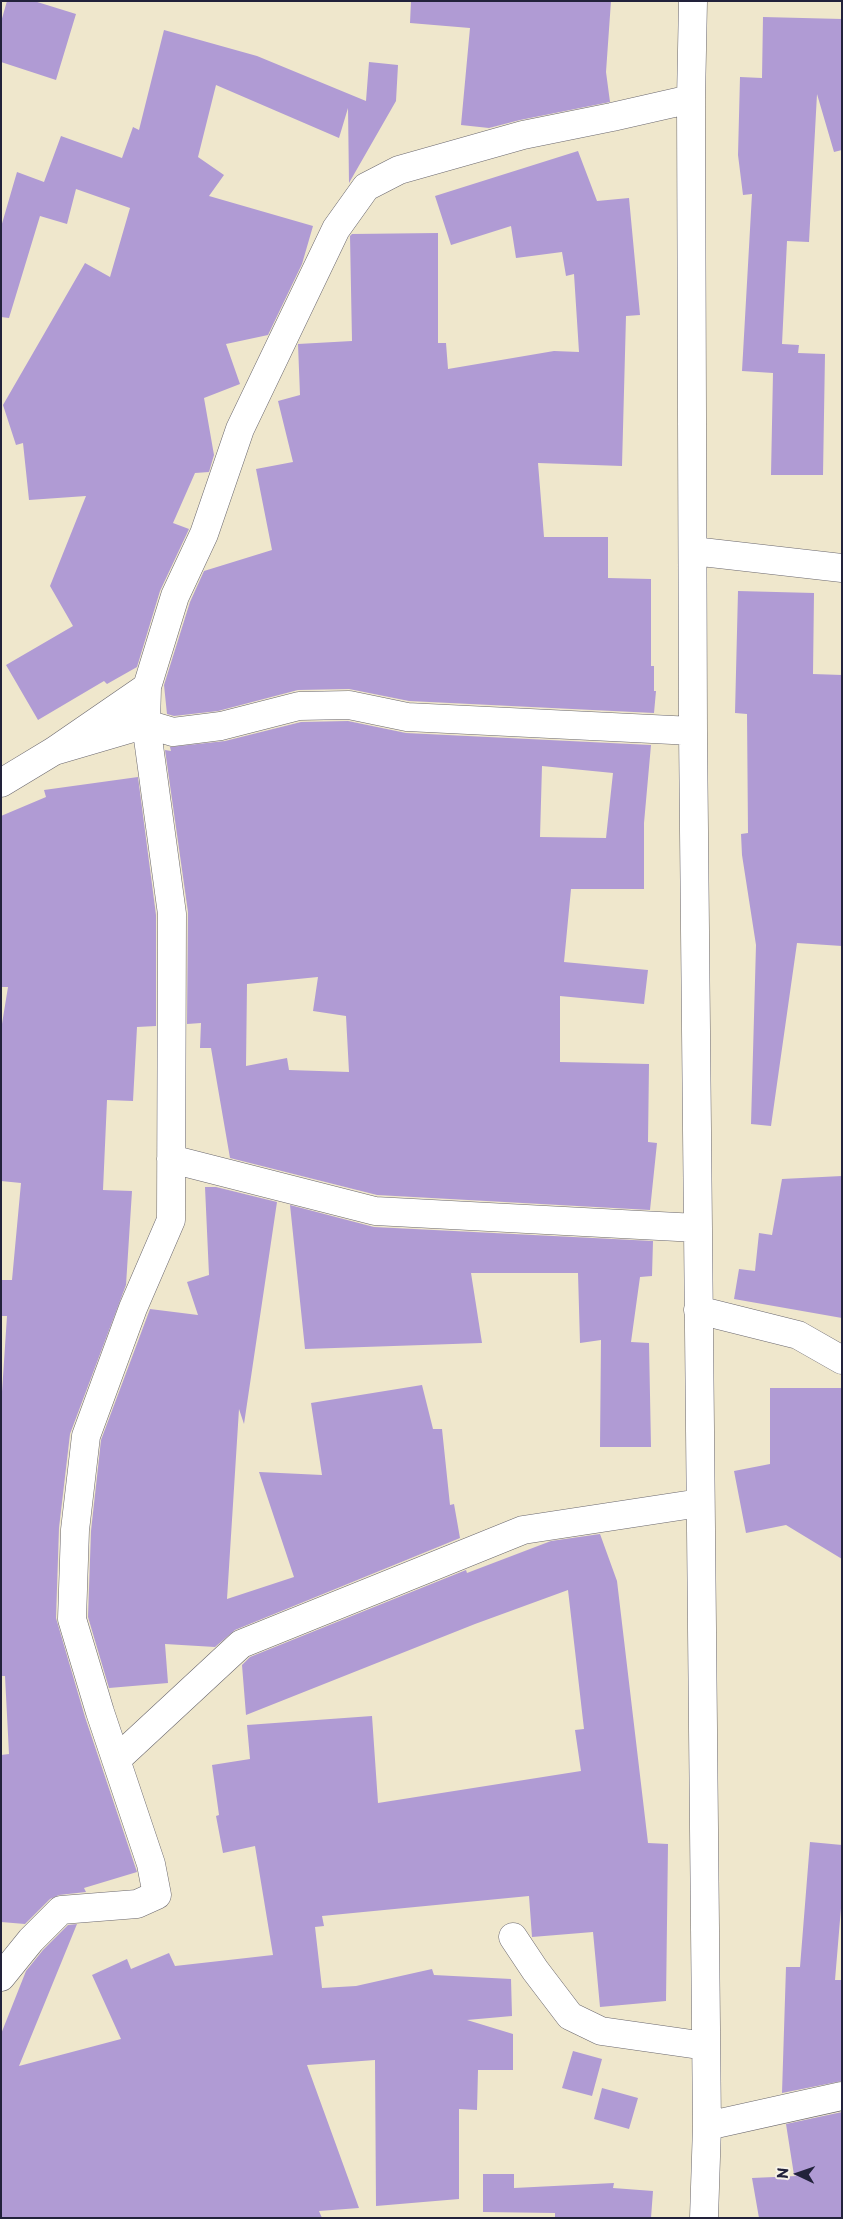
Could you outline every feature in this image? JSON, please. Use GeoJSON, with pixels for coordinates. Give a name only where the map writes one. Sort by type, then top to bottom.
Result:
{"type":"FeatureCollection","features":[{"type":"Feature","properties":{"kind":"street"},"geometry":{"type":"LineString","coordinates":[[693,1],[691,99],[693,731],[706,2046],[704,2218]]}},
{"type":"Feature","properties":{"kind":"street"},"geometry":{"type":"LineString","coordinates":[[1,1977],[31,1940],[61,1910],[137,1904],[157,1895],[151,1864],[72,1619],[76,1530],[86,1436],[133,1308],[171,1220],[172,914],[146,724],[147,687],[175,596],[204,534],[240,429],[336,229],[366,187],[399,170],[523,135],[691,99]]}},
{"type":"Feature","properties":{"kind":"street"},"geometry":{"type":"LineString","coordinates":[[693,551],[842,568]]}},
{"type":"Feature","properties":{"kind":"street"},"geometry":{"type":"LineString","coordinates":[[1,783],[54,751],[147,687]]}},
{"type":"Feature","properties":{"kind":"street"},"geometry":{"type":"LineString","coordinates":[[54,751],[146,724],[173,732],[221,726],[299,706],[349,705],[407,718],[693,731]]}},
{"type":"Feature","properties":{"kind":"street"},"geometry":{"type":"LineString","coordinates":[[171,1159],[375,1211],[697,1228]]}},
{"type":"Feature","properties":{"kind":"street"},"geometry":{"type":"LineString","coordinates":[[698,1310],[798,1335],[842,1360]]}},
{"type":"Feature","properties":{"kind":"street"},"geometry":{"type":"LineString","coordinates":[[116,1760],[241,1644],[523,1530],[700,1503]]}},
{"type":"Feature","properties":{"kind":"street"},"geometry":{"type":"LineString","coordinates":[[514,1937],[535,1970],[570,2016],[601,2031],[706,2046]]}},
{"type":"Feature","properties":{"kind":"street"},"geometry":{"type":"LineString","coordinates":[[706,2126],[842,2096]]}},
{"type":"Feature","properties":{"kind":"building"},"geometry":{"type":"Polygon","coordinates":[[[7,1],[34,1],[76,14],[56,80],[1,62],[1,22],[7,1]]]}},
{"type":"Feature","properties":{"kind":"building"},"geometry":{"type":"Polygon","coordinates":[[[411,1],[611,1],[606,72],[610,102],[489,128],[461,125],[470,28],[410,23],[411,1]]]}},
{"type":"Feature","properties":{"kind":"building"},"geometry":{"type":"Polygon","coordinates":[[[763,17],[842,19],[842,150],[834,152],[817,94],[809,242],[787,241],[782,344],[799,345],[798,353],[825,354],[823,475],[771,475],[773,373],[742,371],[752,194],[743,195],[738,155],[740,77],[762,78],[763,17]]]}},
{"type":"Feature","properties":{"kind":"building"},"geometry":{"type":"Polygon","coordinates":[[[164,30],[257,56],[366,101],[369,62],[398,65],[396,101],[349,183],[348,108],[339,138],[216,85],[198,157],[224,175],[209,196],[313,226],[302,264],[268,335],[226,344],[240,384],[204,398],[214,455],[209,472],[195,473],[173,523],[189,529],[160,591],[137,667],[107,684],[104,681],[38,720],[6,665],[73,626],[50,586],[86,496],[29,500],[23,443],[16,445],[3,405],[85,263],[110,277],[130,208],[76,189],[67,224],[40,216],[9,318],[1,317],[1,227],[17,172],[44,182],[61,136],[122,158],[133,127],[139,130],[164,30]]]}},
{"type":"Feature","properties":{"kind":"building"},"geometry":{"type":"Polygon","coordinates":[[[578,151],[597,201],[629,198],[640,315],[626,316],[622,466],[538,463],[544,537],[608,537],[608,578],[651,579],[651,666],[654,666],[654,691],[656,691],[654,713],[409,701],[349,689],[298,690],[218,711],[174,716],[167,714],[164,685],[190,602],[204,571],[272,550],[256,469],[293,462],[278,401],[300,395],[298,344],[352,341],[350,236],[352,234],[438,233],[438,343],[446,343],[448,369],[554,351],[579,352],[574,274],[566,276],[562,252],[516,258],[511,226],[451,245],[435,196],[578,151]]]}},
{"type":"Feature","properties":{"kind":"building"},"geometry":{"type":"Polygon","coordinates":[[[738,591],[814,593],[813,674],[842,675],[842,946],[797,943],[771,1126],[751,1124],[756,945],[742,855],[741,834],[748,833],[747,714],[735,713],[738,591]]]}},
{"type":"Feature","properties":{"kind":"building"},"geometry":{"type":"Polygon","coordinates":[[[348,721],[406,733],[651,745],[644,823],[644,889],[571,889],[564,962],[648,970],[644,1004],[560,996],[560,1062],[649,1064],[648,1142],[657,1143],[650,1210],[377,1195],[230,1158],[211,1048],[200,1048],[201,1023],[187,1024],[188,912],[165,750],[171,751],[170,747],[225,741],[301,722],[348,721]],[[542,766],[540,837],[606,838],[613,773],[542,766]],[[318,977],[247,984],[246,1066],[287,1058],[289,1070],[349,1072],[346,1016],[313,1011],[318,977]]]}},
{"type":"Feature","properties":{"kind":"building"},"geometry":{"type":"Polygon","coordinates":[[[138,777],[156,915],[156,1026],[137,1027],[133,1101],[107,1100],[103,1190],[132,1191],[126,1285],[70,1434],[59,1528],[56,1618],[85,1717],[137,1872],[84,1888],[86,1892],[59,1895],[50,1899],[25,1924],[1,1922],[1,1755],[9,1754],[5,1676],[1,1676],[1,1407],[7,1316],[1,1316],[1,1280],[12,1280],[21,1183],[1,1181],[1,1030],[8,987],[1,987],[1,816],[46,797],[44,790],[138,777]]]}},
{"type":"Feature","properties":{"kind":"building"},"geometry":{"type":"Polygon","coordinates":[[[842,1176],[842,1318],[734,1299],[739,1269],[755,1271],[759,1233],[772,1235],[782,1179],[842,1176]]]}},
{"type":"Feature","properties":{"kind":"building"},"geometry":{"type":"Polygon","coordinates":[[[205,1187],[216,1187],[277,1202],[244,1424],[239,1409],[227,1599],[294,1577],[259,1472],[322,1475],[311,1403],[422,1385],[433,1429],[442,1429],[450,1505],[454,1504],[460,1538],[235,1630],[215,1647],[165,1644],[168,1683],[109,1688],[88,1617],[91,1531],[101,1440],[150,1309],[198,1315],[187,1282],[209,1275],[205,1187]]]}},
{"type":"Feature","properties":{"kind":"building"},"geometry":{"type":"Polygon","coordinates":[[[290,1205],[374,1227],[653,1241],[652,1276],[640,1277],[631,1342],[649,1343],[651,1447],[600,1447],[601,1340],[580,1343],[578,1273],[471,1273],[482,1343],[305,1349],[290,1205]]]}},
{"type":"Feature","properties":{"kind":"building"},"geometry":{"type":"Polygon","coordinates":[[[770,1388],[842,1388],[842,1559],[786,1525],[746,1533],[734,1471],[770,1464],[770,1388]]]}},
{"type":"Feature","properties":{"kind":"building"},"geometry":{"type":"Polygon","coordinates":[[[600,1534],[617,1581],[648,1843],[668,1844],[666,2001],[600,2007],[593,1932],[532,1937],[529,1896],[322,1916],[324,1926],[315,1927],[322,1988],[356,1986],[432,1969],[434,1975],[511,1979],[512,2016],[467,2020],[513,2034],[513,2070],[478,2070],[477,2110],[459,2109],[459,2199],[376,2206],[375,2060],[307,2065],[359,2208],[319,2211],[322,2218],[1,2218],[1,2034],[26,1971],[43,1950],[68,1925],[77,1924],[19,2066],[121,2039],[92,1975],[127,1959],[131,1969],[169,1953],[175,1966],[273,1955],[255,1846],[223,1853],[216,1816],[219,1815],[212,1765],[250,1759],[247,1725],[372,1716],[378,1803],[581,1771],[575,1730],[584,1729],[568,1590],[475,1624],[246,1715],[242,1665],[250,1657],[466,1570],[467,1573],[551,1541],[600,1534]]]}},
{"type":"Feature","properties":{"kind":"building"},"geometry":{"type":"Polygon","coordinates":[[[810,1842],[842,1845],[842,1896],[835,1980],[842,1980],[842,2081],[782,2093],[786,1967],[800,1967],[810,1842]]]}},
{"type":"Feature","properties":{"kind":"building"},"geometry":{"type":"Polygon","coordinates":[[[573,2051],[602,2059],[592,2096],[562,2088],[573,2051]]]}},
{"type":"Feature","properties":{"kind":"building"},"geometry":{"type":"Polygon","coordinates":[[[602,2088],[638,2098],[629,2129],[594,2119],[602,2088]]]}},
{"type":"Feature","properties":{"kind":"building"},"geometry":{"type":"Polygon","coordinates":[[[842,2112],[842,2218],[759,2218],[752,2178],[797,2176],[794,2175],[786,2124],[842,2112]]]}},
{"type":"Feature","properties":{"kind":"building"},"geometry":{"type":"Polygon","coordinates":[[[483,2174],[514,2174],[514,2188],[614,2183],[613,2188],[653,2191],[651,2218],[555,2218],[555,2213],[483,2212],[483,2174]]]}}]}
